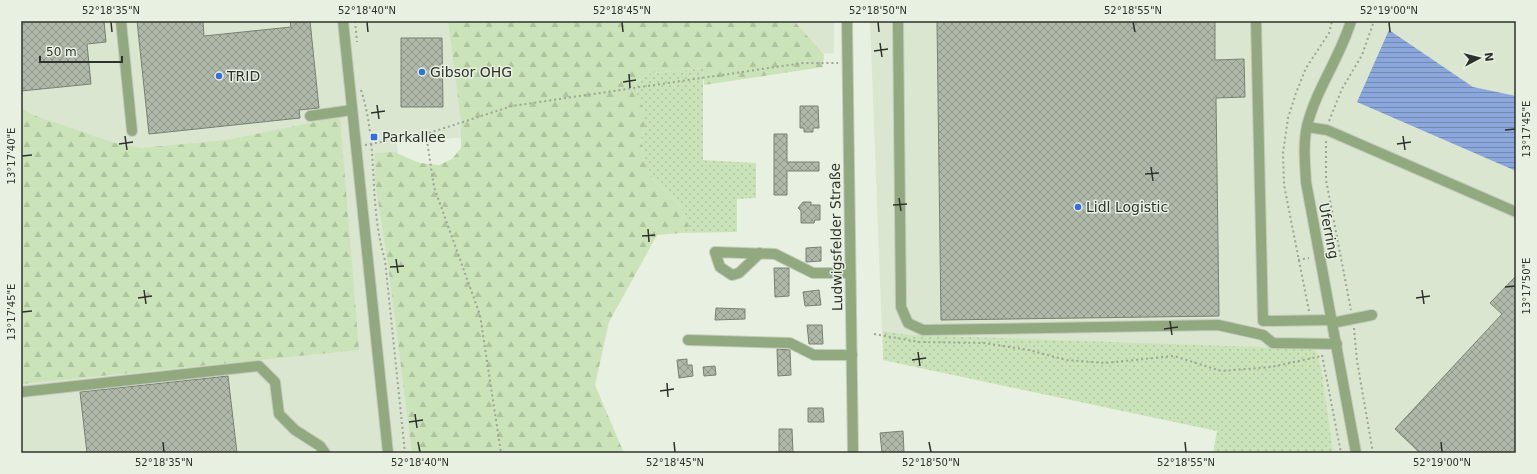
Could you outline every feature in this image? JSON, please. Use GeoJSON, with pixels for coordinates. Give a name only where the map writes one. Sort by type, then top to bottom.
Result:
{"type":"FeatureCollection","features":[{"type":"Feature","properties":{"kind":"street"},"geometry":{"type":"LineString","coordinates":[[121,21],[132,131]]}},
{"type":"Feature","properties":{"kind":"street"},"geometry":{"type":"LineString","coordinates":[[343,21],[388,453]]}},
{"type":"Feature","properties":{"kind":"street","name":"Ludwigsfelder Straße"},"geometry":{"type":"LineString","coordinates":[[847,21],[853,453]]}},
{"type":"Feature","properties":{"kind":"street"},"geometry":{"type":"LineString","coordinates":[[898,21],[901,307],[908,323],[923,330],[1218,325],[1263,335],[1274,343],[1336,344]]}},
{"type":"Feature","properties":{"kind":"street"},"geometry":{"type":"LineString","coordinates":[[1256,21],[1263,335]]}},
{"type":"Feature","properties":{"kind":"street","name":"Uferring"},"geometry":{"type":"LineString","coordinates":[[1351,21],[1338,56],[1319,92],[1307,127],[1304,153],[1306,182],[1356,453]]}},
{"type":"Feature","properties":{"kind":"street"},"geometry":{"type":"LineString","coordinates":[[310,116],[352,110]]}},
{"type":"Feature","properties":{"kind":"street"},"geometry":{"type":"LineString","coordinates":[[1307,127],[1327,130],[1516,212]]}},
{"type":"Feature","properties":{"kind":"street"},"geometry":{"type":"LineString","coordinates":[[760,253],[776,254],[813,273],[850,273]]}},
{"type":"Feature","properties":{"kind":"street"},"geometry":{"type":"LineString","coordinates":[[1262,321],[1332,321],[1372,315]]}},
{"type":"Feature","properties":{"kind":"street"},"geometry":{"type":"LineString","coordinates":[[688,340],[790,343],[814,355],[852,355]]}},
{"type":"Feature","properties":{"kind":"street"},"geometry":{"type":"LineString","coordinates":[[21,392],[259,366],[275,382],[279,414],[295,430],[320,446],[325,453]]}},
{"type":"Feature","properties":{"kind":"path"},"geometry":{"type":"LineString","coordinates":[[355,21],[357,43]]}},
{"type":"Feature","properties":{"kind":"path"},"geometry":{"type":"LineString","coordinates":[[1373,453],[1357,361],[1352,319],[1326,180],[1324,154],[1327,130],[1336,102],[1362,55],[1374,21]]}},
{"type":"Feature","properties":{"kind":"path"},"geometry":{"type":"LineString","coordinates":[[356,145],[371,145],[426,134],[512,106],[802,64],[847,63]]}},
{"type":"Feature","properties":{"kind":"path"},"geometry":{"type":"LineString","coordinates":[[361,90],[366,105],[371,145],[374,199],[379,239],[385,260],[405,453]]}},
{"type":"Feature","properties":{"kind":"path"},"geometry":{"type":"LineString","coordinates":[[426,134],[434,187],[480,315],[501,453]]}},
{"type":"Feature","properties":{"kind":"path"},"geometry":{"type":"LineString","coordinates":[[1298,260],[1309,258]]}},
{"type":"Feature","properties":{"kind":"path"},"geometry":{"type":"LineString","coordinates":[[874,334],[919,342],[984,343],[1029,350],[1066,360],[1105,363],[1174,356],[1221,371],[1271,366],[1322,356]]}},
{"type":"Feature","properties":{"kind":"shaded area"},"geometry":{"type":"Polygon","coordinates":[[[21,21],[475,21],[467,137],[397,143],[426,453],[21,453],[21,21]]]}},
{"type":"Feature","properties":{"kind":"shaded area"},"geometry":{"type":"Polygon","coordinates":[[[778,21],[834,21],[834,53],[800,55],[778,21]]]}},
{"type":"Feature","properties":{"kind":"shaded area"},"geometry":{"type":"Polygon","coordinates":[[[870,21],[1516,21],[1516,453],[1227,453],[1217,431],[883,360],[870,21]]]}},
{"type":"Feature","properties":{"kind":"green space"},"geometry":{"type":"Polygon","coordinates":[[[448,21],[794,21],[824,55],[823,67],[704,85],[703,68],[651,73],[637,81],[633,92],[644,109],[645,127],[641,137],[644,162],[653,179],[680,205],[689,226],[682,233],[657,235],[609,322],[595,385],[624,453],[412,453],[388,264],[375,181],[375,153],[394,152],[420,163],[439,165],[452,159],[461,148],[461,120],[448,21]]]}},
{"type":"Feature","properties":{"kind":"green space"},"geometry":{"type":"Polygon","coordinates":[[[703,68],[703,160],[756,163],[756,198],[737,199],[737,232],[682,233],[689,226],[680,205],[653,179],[644,162],[641,137],[645,127],[633,92],[637,81],[651,73],[703,68]]]}},
{"type":"Feature","properties":{"kind":"green space"},"geometry":{"type":"Polygon","coordinates":[[[21,108],[33,115],[118,144],[141,148],[227,140],[340,117],[359,350],[21,384],[21,108]]]}},
{"type":"Feature","properties":{"kind":"green space"},"geometry":{"type":"Polygon","coordinates":[[[883,331],[907,335],[1315,349],[1321,367],[1333,453],[1213,453],[1217,431],[883,360],[883,331]]]}},
{"type":"Feature","properties":{"kind":"water"},"geometry":{"type":"Polygon","coordinates":[[[1389,30],[1473,87],[1516,96],[1516,171],[1357,102],[1389,30]]]}},
{"type":"Feature","properties":{"kind":"building"},"geometry":{"type":"Polygon","coordinates":[[[21,21],[104,21],[106,42],[87,44],[91,84],[21,91],[21,21]]]}},
{"type":"Feature","properties":{"kind":"building","name":"TRID"},"geometry":{"type":"Polygon","coordinates":[[[137,21],[203,21],[204,36],[291,27],[290,21],[310,21],[319,108],[299,110],[300,118],[149,134],[137,21]]]}},
{"type":"Feature","properties":{"kind":"building","name":"Lidl Logistic"},"geometry":{"type":"Polygon","coordinates":[[[937,21],[1215,21],[1215,60],[1244,59],[1245,97],[1216,98],[1219,316],[941,320],[937,21]]]}},
{"type":"Feature","properties":{"kind":"building","name":"Gibsor OHG"},"geometry":{"type":"Polygon","coordinates":[[[401,38],[442,38],[443,107],[401,107],[401,38]]]}},
{"type":"Feature","properties":{"kind":"building"},"geometry":{"type":"Polygon","coordinates":[[[800,106],[818,106],[819,128],[813,128],[813,132],[804,132],[804,128],[800,128],[800,106]]]}},
{"type":"Feature","properties":{"kind":"building"},"geometry":{"type":"Polygon","coordinates":[[[774,134],[787,134],[787,162],[819,162],[819,171],[787,171],[787,195],[774,195],[774,134]]]}},
{"type":"Feature","properties":{"kind":"building"},"geometry":{"type":"Polygon","coordinates":[[[803,202],[811,202],[811,205],[820,205],[820,220],[815,220],[814,223],[801,223],[801,211],[798,208],[803,202]]]}},
{"type":"Feature","properties":{"kind":"building"},"geometry":{"type":"Polygon","coordinates":[[[821,247],[821,261],[806,262],[806,248],[821,247]]]}},
{"type":"Feature","properties":{"kind":"building"},"geometry":{"type":"Polygon","coordinates":[[[774,268],[789,268],[789,296],[775,297],[774,268]]]}},
{"type":"Feature","properties":{"kind":"building"},"geometry":{"type":"Polygon","coordinates":[[[1516,276],[1516,453],[1420,453],[1395,429],[1502,314],[1490,303],[1516,276]]]}},
{"type":"Feature","properties":{"kind":"building"},"geometry":{"type":"Polygon","coordinates":[[[819,290],[821,305],[805,306],[803,292],[819,290]]]}},
{"type":"Feature","properties":{"kind":"building"},"geometry":{"type":"Polygon","coordinates":[[[716,308],[745,309],[745,319],[715,320],[716,308]]]}},
{"type":"Feature","properties":{"kind":"building"},"geometry":{"type":"Polygon","coordinates":[[[807,325],[822,325],[823,344],[809,344],[807,325]]]}},
{"type":"Feature","properties":{"kind":"building"},"geometry":{"type":"Polygon","coordinates":[[[777,349],[790,350],[791,375],[778,376],[777,349]]]}},
{"type":"Feature","properties":{"kind":"building"},"geometry":{"type":"Polygon","coordinates":[[[687,359],[687,365],[692,365],[693,376],[679,378],[677,360],[687,359]]]}},
{"type":"Feature","properties":{"kind":"building"},"geometry":{"type":"Polygon","coordinates":[[[715,366],[716,375],[704,376],[703,367],[715,366]]]}},
{"type":"Feature","properties":{"kind":"building"},"geometry":{"type":"Polygon","coordinates":[[[228,376],[237,453],[87,453],[80,392],[228,376]]]}},
{"type":"Feature","properties":{"kind":"building"},"geometry":{"type":"Polygon","coordinates":[[[808,408],[823,408],[824,422],[808,422],[808,408]]]}},
{"type":"Feature","properties":{"kind":"building"},"geometry":{"type":"Polygon","coordinates":[[[779,429],[792,429],[793,453],[779,453],[779,429]]]}},
{"type":"Feature","properties":{"kind":"building"},"geometry":{"type":"Polygon","coordinates":[[[903,431],[904,453],[882,453],[880,433],[903,431]]]}},
{"type":"Feature","properties":{"kind":"place","name":"Gibsor OHG"},"geometry":{"type":"Point","coordinates":[422,72]}},
{"type":"Feature","properties":{"kind":"place","name":"TRID"},"geometry":{"type":"Point","coordinates":[219,76]}},
{"type":"Feature","properties":{"kind":"place","name":"Parkallee"},"geometry":{"type":"Point","coordinates":[374,137]}},
{"type":"Feature","properties":{"kind":"place","name":"Lidl Logistic"},"geometry":{"type":"Point","coordinates":[1078,207]}}]}
